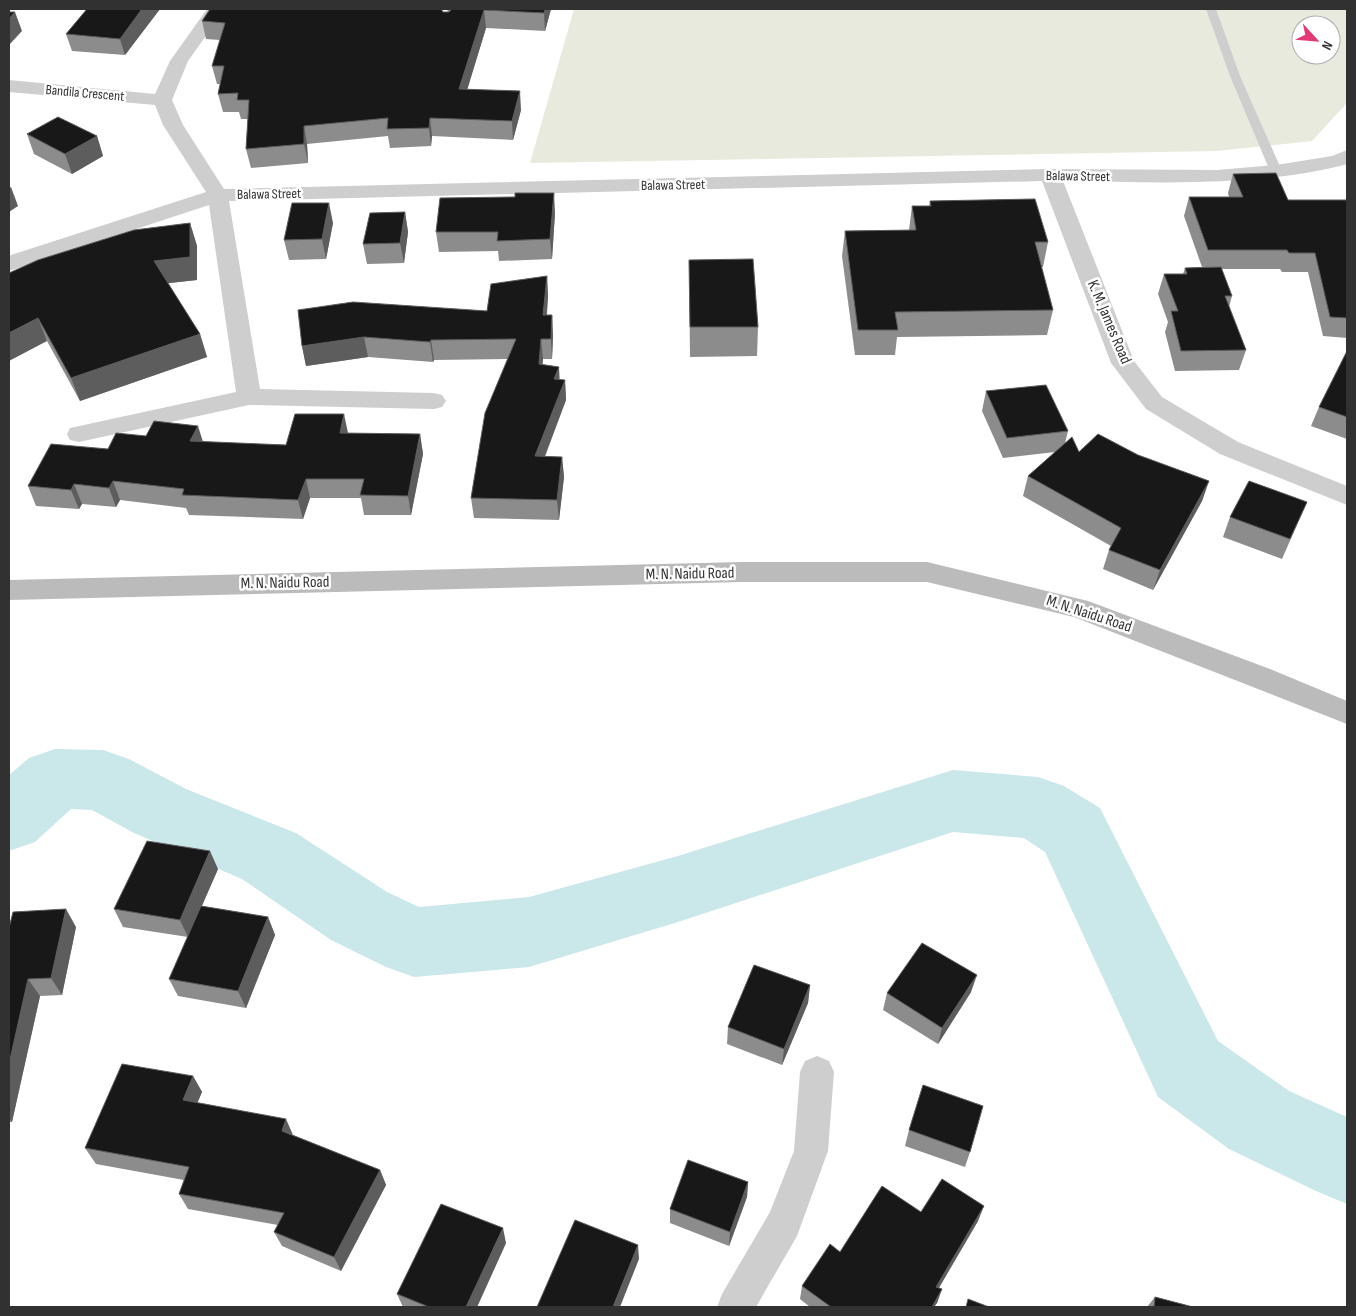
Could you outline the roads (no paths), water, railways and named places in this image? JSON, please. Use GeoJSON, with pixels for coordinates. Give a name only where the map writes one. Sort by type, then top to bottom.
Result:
{"type":"FeatureCollection","features":[{"type":"Feature","properties":{"kind":"main road","name":"M. N. Naidu Road"},"geometry":{"type":"LineString","coordinates":[[9,590],[742,572],[927,572],[1080,608],[1347,713]]}},
{"type":"Feature","properties":{"kind":"street"},"geometry":{"type":"LineString","coordinates":[[216,9],[179,61],[162,100],[173,125],[218,195],[249,397]]}},
{"type":"Feature","properties":{"kind":"street","name":"Bandila Crescent"},"geometry":{"type":"LineString","coordinates":[[9,86],[162,100]]}},
{"type":"Feature","properties":{"kind":"street","name":"Balawa Street"},"geometry":{"type":"LineString","coordinates":[[9,265],[19,260],[218,195],[1050,175],[1217,176],[1276,171],[1336,161],[1347,156]]}},
{"type":"Feature","properties":{"kind":"street","name":"K. M. James Road"},"geometry":{"type":"LineString","coordinates":[[1050,175],[1123,363],[1154,403],[1229,448],[1347,496]]}},
{"type":"Feature","properties":{"kind":"street"},"geometry":{"type":"LineString","coordinates":[[78,434],[249,397],[434,401]]}},
{"type":"Feature","properties":{"kind":"street"},"geometry":{"type":"LineString","coordinates":[[735,1307],[784,1223],[811,1151],[817,1072]]}},
{"type":"Feature","properties":{"kind":"lane"},"geometry":{"type":"LineString","coordinates":[[1211,9],[1235,76],[1276,171]]}},
{"type":"Feature","properties":{"kind":"waterway"},"geometry":{"type":"LineString","coordinates":[[9,820],[55,779],[103,780],[160,811],[269,856],[359,916],[414,942],[529,932],[678,889],[953,801],[1038,808],[1073,830],[1188,1069],[1259,1120],[1347,1161]]}}]}
